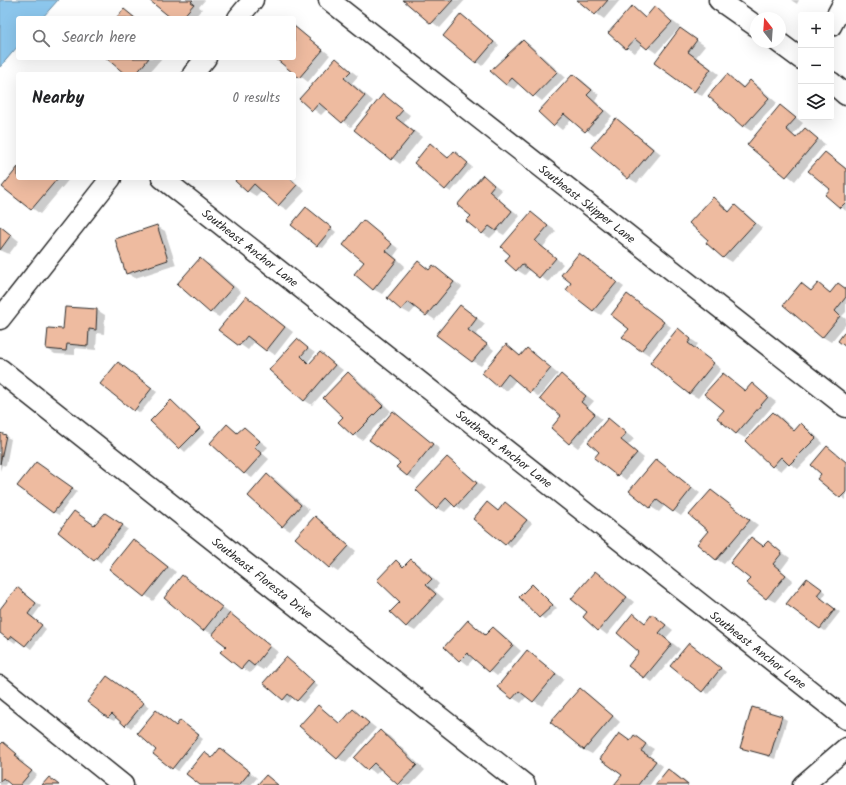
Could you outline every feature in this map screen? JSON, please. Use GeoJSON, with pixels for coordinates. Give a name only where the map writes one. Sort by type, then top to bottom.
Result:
{"type":"FeatureCollection","features":[{"type":"Feature","properties":{"kind":"street"},"geometry":{"type":"LineString","coordinates":[[240,16],[253,0]]}},
{"type":"Feature","properties":{"kind":"street","name":"Southeast Skipper Lane"},"geometry":{"type":"LineString","coordinates":[[329,0],[846,407]]}},
{"type":"Feature","properties":{"kind":"street"},"geometry":{"type":"LineString","coordinates":[[719,0],[750,22]]}},
{"type":"Feature","properties":{"kind":"street"},"geometry":{"type":"LineString","coordinates":[[834,20],[845,0]]}},
{"type":"Feature","properties":{"kind":"street"},"geometry":{"type":"LineString","coordinates":[[786,48],[798,57]]}},
{"type":"Feature","properties":{"kind":"street"},"geometry":{"type":"LineString","coordinates":[[195,72],[204,60]]}},
{"type":"Feature","properties":{"kind":"street"},"geometry":{"type":"LineString","coordinates":[[833,84],[846,95]]}},
{"type":"Feature","properties":{"kind":"street"},"geometry":{"type":"LineString","coordinates":[[0,319],[109,180]]}},
{"type":"Feature","properties":{"kind":"street","name":"Southeast Anchor Lane"},"geometry":{"type":"LineString","coordinates":[[165,180],[846,719]]}},
{"type":"Feature","properties":{"kind":"street","name":"Southeast Floresta Drive"},"geometry":{"type":"LineString","coordinates":[[0,370],[524,785]]}},
{"type":"Feature","properties":{"kind":"street"},"geometry":{"type":"LineString","coordinates":[[0,686],[124,785]]}},
{"type":"Feature","properties":{"kind":"street"},"geometry":{"type":"LineString","coordinates":[[803,785],[846,748]]}},
{"type":"Feature","properties":{"kind":"water"},"geometry":{"type":"Polygon","coordinates":[[[0,0],[58,0],[44,16],[16,16],[16,48],[0,67],[0,0]]]}},
{"type":"Feature","properties":{"kind":"building"},"geometry":{"type":"Polygon","coordinates":[[[149,0],[193,0],[191,2],[194,4],[184,16],[169,16],[149,0]]]}},
{"type":"Feature","properties":{"kind":"building"},"geometry":{"type":"Polygon","coordinates":[[[403,0],[453,0],[431,24],[403,0]]]}},
{"type":"Feature","properties":{"kind":"building"},"geometry":{"type":"Polygon","coordinates":[[[577,0],[608,0],[595,15],[577,0]]]}},
{"type":"Feature","properties":{"kind":"building"},"geometry":{"type":"Polygon","coordinates":[[[632,6],[645,18],[655,6],[672,22],[647,49],[635,39],[626,49],[608,33],[632,6]]]}},
{"type":"Feature","properties":{"kind":"building"},"geometry":{"type":"Polygon","coordinates":[[[124,9],[133,16],[118,16],[124,9]]]}},
{"type":"Feature","properties":{"kind":"building"},"geometry":{"type":"Polygon","coordinates":[[[461,14],[494,42],[476,63],[443,36],[461,14]]]}},
{"type":"Feature","properties":{"kind":"building"},"geometry":{"type":"Polygon","coordinates":[[[296,28],[323,50],[299,78],[296,76],[296,72],[292,72],[277,60],[296,60],[296,28]]]}},
{"type":"Feature","properties":{"kind":"building"},"geometry":{"type":"Polygon","coordinates":[[[680,28],[697,40],[688,52],[711,69],[694,92],[654,63],[680,28]]]}},
{"type":"Feature","properties":{"kind":"building"},"geometry":{"type":"Polygon","coordinates":[[[523,40],[557,72],[533,97],[512,78],[506,85],[490,71],[523,40]]]}},
{"type":"Feature","properties":{"kind":"building"},"geometry":{"type":"Polygon","coordinates":[[[336,58],[351,71],[344,78],[365,96],[342,123],[319,103],[312,111],[299,99],[336,58]]]}},
{"type":"Feature","properties":{"kind":"building"},"geometry":{"type":"Polygon","coordinates":[[[108,60],[147,60],[138,72],[123,72],[108,60]]]}},
{"type":"Feature","properties":{"kind":"building"},"geometry":{"type":"Polygon","coordinates":[[[573,74],[592,90],[587,95],[604,111],[585,132],[564,114],[553,126],[538,112],[573,74]]]}},
{"type":"Feature","properties":{"kind":"building"},"geometry":{"type":"Polygon","coordinates":[[[727,74],[743,88],[750,80],[769,98],[743,127],[708,96],[727,74]]]}},
{"type":"Feature","properties":{"kind":"building"},"geometry":{"type":"Polygon","coordinates":[[[383,94],[403,110],[396,118],[414,132],[391,160],[354,130],[383,94]]]}},
{"type":"Feature","properties":{"kind":"building"},"geometry":{"type":"Polygon","coordinates":[[[780,105],[796,118],[786,129],[796,138],[805,128],[818,139],[786,177],[747,145],[780,105]]]}},
{"type":"Feature","properties":{"kind":"building"},"geometry":{"type":"Polygon","coordinates":[[[616,118],[653,149],[628,179],[591,147],[616,118]]]}},
{"type":"Feature","properties":{"kind":"building"},"geometry":{"type":"Polygon","coordinates":[[[430,143],[448,158],[454,151],[468,163],[445,190],[414,163],[430,143]]]}},
{"type":"Feature","properties":{"kind":"building"},"geometry":{"type":"Polygon","coordinates":[[[825,152],[846,169],[846,202],[840,208],[825,195],[830,189],[808,171],[825,152]]]}},
{"type":"Feature","properties":{"kind":"building"},"geometry":{"type":"Polygon","coordinates":[[[16,170],[16,180],[56,180],[31,210],[2,187],[16,170]]]}},
{"type":"Feature","properties":{"kind":"building"},"geometry":{"type":"Polygon","coordinates":[[[483,175],[494,185],[489,191],[512,211],[496,231],[489,226],[482,234],[466,221],[471,216],[457,205],[483,175]]]}},
{"type":"Feature","properties":{"kind":"building"},"geometry":{"type":"Polygon","coordinates":[[[291,180],[297,185],[278,206],[254,184],[247,192],[235,181],[291,180]]]}},
{"type":"Feature","properties":{"kind":"building"},"geometry":{"type":"Polygon","coordinates":[[[713,197],[729,212],[735,205],[755,223],[723,258],[706,243],[708,240],[689,223],[713,197]]]}},
{"type":"Feature","properties":{"kind":"building"},"geometry":{"type":"Polygon","coordinates":[[[306,207],[332,228],[317,246],[291,225],[306,207]]]}},
{"type":"Feature","properties":{"kind":"building"},"geometry":{"type":"Polygon","coordinates":[[[531,212],[548,226],[535,241],[556,258],[539,278],[522,264],[516,271],[505,261],[510,255],[501,247],[531,212]]]}},
{"type":"Feature","properties":{"kind":"building"},"geometry":{"type":"Polygon","coordinates":[[[363,220],[392,244],[386,251],[397,260],[373,290],[354,274],[364,262],[343,245],[363,220]]]}},
{"type":"Feature","properties":{"kind":"building"},"geometry":{"type":"Polygon","coordinates":[[[157,225],[168,260],[126,274],[115,239],[157,225]]]}},
{"type":"Feature","properties":{"kind":"building"},"geometry":{"type":"Polygon","coordinates":[[[0,226],[11,235],[0,250],[0,226]]]}},
{"type":"Feature","properties":{"kind":"building"},"geometry":{"type":"Polygon","coordinates":[[[579,253],[617,282],[593,311],[566,290],[571,283],[561,275],[579,253]]]}},
{"type":"Feature","properties":{"kind":"building"},"geometry":{"type":"Polygon","coordinates":[[[200,258],[233,287],[210,313],[177,284],[200,258]]]}},
{"type":"Feature","properties":{"kind":"building"},"geometry":{"type":"Polygon","coordinates":[[[418,261],[429,270],[433,265],[454,282],[426,316],[408,302],[401,310],[387,298],[418,261]]]}},
{"type":"Feature","properties":{"kind":"building"},"geometry":{"type":"Polygon","coordinates":[[[801,283],[811,291],[818,283],[830,293],[838,283],[846,289],[846,297],[835,311],[840,316],[822,338],[783,305],[801,283]]]}},
{"type":"Feature","properties":{"kind":"building"},"geometry":{"type":"Polygon","coordinates":[[[627,294],[664,322],[641,351],[622,337],[629,329],[611,315],[627,294]]]}},
{"type":"Feature","properties":{"kind":"building"},"geometry":{"type":"Polygon","coordinates":[[[246,296],[285,327],[266,351],[247,336],[239,346],[218,330],[246,296]]]}},
{"type":"Feature","properties":{"kind":"building"},"geometry":{"type":"Polygon","coordinates":[[[460,305],[477,318],[468,330],[487,344],[472,362],[436,335],[460,305]]]}},
{"type":"Feature","properties":{"kind":"building"},"geometry":{"type":"Polygon","coordinates":[[[65,307],[97,309],[96,330],[89,329],[88,346],[67,344],[66,351],[46,349],[48,328],[63,329],[65,307]]]}},
{"type":"Feature","properties":{"kind":"building"},"geometry":{"type":"Polygon","coordinates":[[[678,328],[691,339],[688,343],[714,363],[689,394],[650,363],[678,328]]]}},
{"type":"Feature","properties":{"kind":"building"},"geometry":{"type":"Polygon","coordinates":[[[846,330],[846,347],[838,341],[846,330]]]}},
{"type":"Feature","properties":{"kind":"building"},"geometry":{"type":"Polygon","coordinates":[[[297,339],[308,348],[301,356],[309,364],[320,352],[335,365],[304,401],[269,370],[297,339]]]}},
{"type":"Feature","properties":{"kind":"building"},"geometry":{"type":"Polygon","coordinates":[[[506,344],[520,356],[527,348],[551,368],[530,393],[508,374],[498,387],[482,373],[506,344]]]}},
{"type":"Feature","properties":{"kind":"building"},"geometry":{"type":"Polygon","coordinates":[[[118,362],[152,388],[134,411],[100,384],[118,362]]]}},
{"type":"Feature","properties":{"kind":"building"},"geometry":{"type":"Polygon","coordinates":[[[348,372],[383,406],[353,436],[338,422],[343,417],[323,398],[348,372]]]}},
{"type":"Feature","properties":{"kind":"building"},"geometry":{"type":"Polygon","coordinates":[[[723,373],[745,391],[752,383],[768,397],[736,434],[717,418],[724,410],[704,394],[723,373]]]}},
{"type":"Feature","properties":{"kind":"building"},"geometry":{"type":"Polygon","coordinates":[[[561,374],[586,396],[581,402],[595,414],[569,444],[551,428],[561,416],[540,399],[561,374]]]}},
{"type":"Feature","properties":{"kind":"building"},"geometry":{"type":"Polygon","coordinates":[[[171,400],[200,428],[179,449],[150,421],[171,400]]]}},
{"type":"Feature","properties":{"kind":"building"},"geometry":{"type":"Polygon","coordinates":[[[393,411],[433,444],[407,476],[396,467],[400,463],[369,440],[393,411]]]}},
{"type":"Feature","properties":{"kind":"building"},"geometry":{"type":"Polygon","coordinates":[[[773,412],[794,431],[801,423],[816,438],[789,465],[781,457],[772,467],[745,441],[773,412]]]}},
{"type":"Feature","properties":{"kind":"building"},"geometry":{"type":"Polygon","coordinates":[[[608,418],[626,433],[621,440],[637,453],[617,476],[594,458],[599,452],[588,442],[608,418]]]}},
{"type":"Feature","properties":{"kind":"building"},"geometry":{"type":"Polygon","coordinates":[[[227,424],[237,433],[244,427],[260,441],[254,447],[262,454],[244,474],[210,443],[227,424]]]}},
{"type":"Feature","properties":{"kind":"building"},"geometry":{"type":"Polygon","coordinates":[[[0,433],[6,435],[0,464],[0,433]]]}},
{"type":"Feature","properties":{"kind":"building"},"geometry":{"type":"Polygon","coordinates":[[[827,446],[846,462],[846,492],[840,498],[817,479],[821,474],[811,465],[827,446]]]}},
{"type":"Feature","properties":{"kind":"building"},"geometry":{"type":"Polygon","coordinates":[[[447,457],[477,483],[455,507],[446,498],[436,509],[416,490],[447,457]]]}},
{"type":"Feature","properties":{"kind":"building"},"geometry":{"type":"Polygon","coordinates":[[[656,459],[692,488],[673,512],[657,500],[650,508],[629,491],[656,459]]]}},
{"type":"Feature","properties":{"kind":"building"},"geometry":{"type":"Polygon","coordinates":[[[36,462],[73,488],[53,513],[17,486],[36,462]]]}},
{"type":"Feature","properties":{"kind":"building"},"geometry":{"type":"Polygon","coordinates":[[[267,474],[301,505],[282,527],[248,496],[267,474]]]}},
{"type":"Feature","properties":{"kind":"building"},"geometry":{"type":"Polygon","coordinates":[[[711,490],[750,520],[716,560],[697,544],[708,531],[689,515],[711,490]]]}},
{"type":"Feature","properties":{"kind":"building"},"geometry":{"type":"Polygon","coordinates":[[[487,502],[498,511],[505,502],[527,520],[505,545],[473,519],[487,502]]]}},
{"type":"Feature","properties":{"kind":"building"},"geometry":{"type":"Polygon","coordinates":[[[74,511],[94,525],[105,513],[123,525],[94,561],[58,532],[74,511]]]}},
{"type":"Feature","properties":{"kind":"building"},"geometry":{"type":"Polygon","coordinates":[[[315,516],[349,546],[329,568],[295,538],[315,516]]]}},
{"type":"Feature","properties":{"kind":"building"},"geometry":{"type":"Polygon","coordinates":[[[751,537],[763,546],[768,541],[782,553],[773,564],[786,575],[766,599],[746,583],[750,579],[730,563],[751,537]]]}},
{"type":"Feature","properties":{"kind":"building"},"geometry":{"type":"Polygon","coordinates":[[[133,539],[168,567],[144,597],[109,569],[133,539]]]}},
{"type":"Feature","properties":{"kind":"building"},"geometry":{"type":"Polygon","coordinates":[[[411,559],[432,579],[426,585],[436,594],[406,627],[390,612],[400,602],[377,580],[396,560],[403,567],[411,559]]]}},
{"type":"Feature","properties":{"kind":"building"},"geometry":{"type":"Polygon","coordinates":[[[595,571],[627,597],[598,631],[583,617],[587,612],[571,599],[595,571]]]}},
{"type":"Feature","properties":{"kind":"building"},"geometry":{"type":"Polygon","coordinates":[[[182,575],[222,607],[203,631],[164,598],[182,575]]]}},
{"type":"Feature","properties":{"kind":"building"},"geometry":{"type":"Polygon","coordinates":[[[807,578],[822,589],[817,595],[835,609],[820,629],[786,604],[807,578]]]}},
{"type":"Feature","properties":{"kind":"building"},"geometry":{"type":"Polygon","coordinates":[[[532,584],[553,605],[539,618],[519,597],[532,584]]]}},
{"type":"Feature","properties":{"kind":"building"},"geometry":{"type":"Polygon","coordinates":[[[17,587],[36,603],[28,614],[42,625],[25,646],[12,636],[9,640],[0,633],[0,609],[17,587]]]}},
{"type":"Feature","properties":{"kind":"building"},"geometry":{"type":"Polygon","coordinates":[[[230,613],[270,646],[254,666],[248,661],[241,669],[220,652],[226,646],[212,635],[230,613]]]}},
{"type":"Feature","properties":{"kind":"building"},"geometry":{"type":"Polygon","coordinates":[[[633,613],[645,623],[652,614],[666,625],[659,633],[672,644],[644,678],[628,666],[639,652],[617,633],[633,613]]]}},
{"type":"Feature","properties":{"kind":"building"},"geometry":{"type":"Polygon","coordinates":[[[468,620],[485,635],[493,627],[513,645],[489,672],[467,653],[459,661],[444,647],[468,620]]]}},
{"type":"Feature","properties":{"kind":"building"},"geometry":{"type":"Polygon","coordinates":[[[689,643],[721,668],[702,692],[670,666],[689,643]]]}},
{"type":"Feature","properties":{"kind":"building"},"geometry":{"type":"Polygon","coordinates":[[[527,650],[556,674],[533,702],[519,691],[512,699],[497,687],[527,650]]]}},
{"type":"Feature","properties":{"kind":"building"},"geometry":{"type":"Polygon","coordinates":[[[286,657],[314,682],[297,701],[288,694],[283,700],[263,683],[286,657]]]}},
{"type":"Feature","properties":{"kind":"building"},"geometry":{"type":"Polygon","coordinates":[[[107,676],[144,703],[125,726],[112,714],[108,718],[87,702],[107,676]]]}},
{"type":"Feature","properties":{"kind":"building"},"geometry":{"type":"Polygon","coordinates":[[[580,688],[613,716],[584,750],[550,722],[580,688]]]}},
{"type":"Feature","properties":{"kind":"building"},"geometry":{"type":"Polygon","coordinates":[[[318,705],[340,724],[353,709],[369,723],[337,759],[299,726],[318,705]]]}},
{"type":"Feature","properties":{"kind":"building"},"geometry":{"type":"Polygon","coordinates":[[[752,707],[782,716],[770,756],[740,748],[752,707]]]}},
{"type":"Feature","properties":{"kind":"building"},"geometry":{"type":"Polygon","coordinates":[[[156,710],[176,726],[180,720],[199,735],[172,769],[153,754],[156,750],[137,733],[156,710]]]}},
{"type":"Feature","properties":{"kind":"building"},"geometry":{"type":"Polygon","coordinates":[[[380,730],[417,765],[398,785],[374,763],[367,770],[354,758],[380,730]]]}},
{"type":"Feature","properties":{"kind":"building"},"geometry":{"type":"Polygon","coordinates":[[[619,733],[630,741],[634,735],[646,744],[641,751],[656,761],[638,785],[614,785],[622,775],[600,759],[619,733]]]}},
{"type":"Feature","properties":{"kind":"building"},"geometry":{"type":"Polygon","coordinates":[[[3,742],[17,754],[15,755],[19,758],[18,760],[32,771],[20,785],[11,785],[3,778],[0,782],[0,745],[3,742]]]}},
{"type":"Feature","properties":{"kind":"building"},"geometry":{"type":"Polygon","coordinates":[[[220,748],[250,772],[239,785],[200,785],[186,774],[204,752],[212,758],[220,748]]]}},
{"type":"Feature","properties":{"kind":"building"},"geometry":{"type":"Polygon","coordinates":[[[668,769],[688,785],[655,785],[668,769]]]}},
{"type":"Feature","properties":{"kind":"building"},"geometry":{"type":"Polygon","coordinates":[[[266,775],[278,785],[257,785],[266,775]]]}},
{"type":"Feature","properties":{"kind":"building"},"geometry":{"type":"Polygon","coordinates":[[[49,777],[59,785],[42,785],[49,777]]]}}]}
